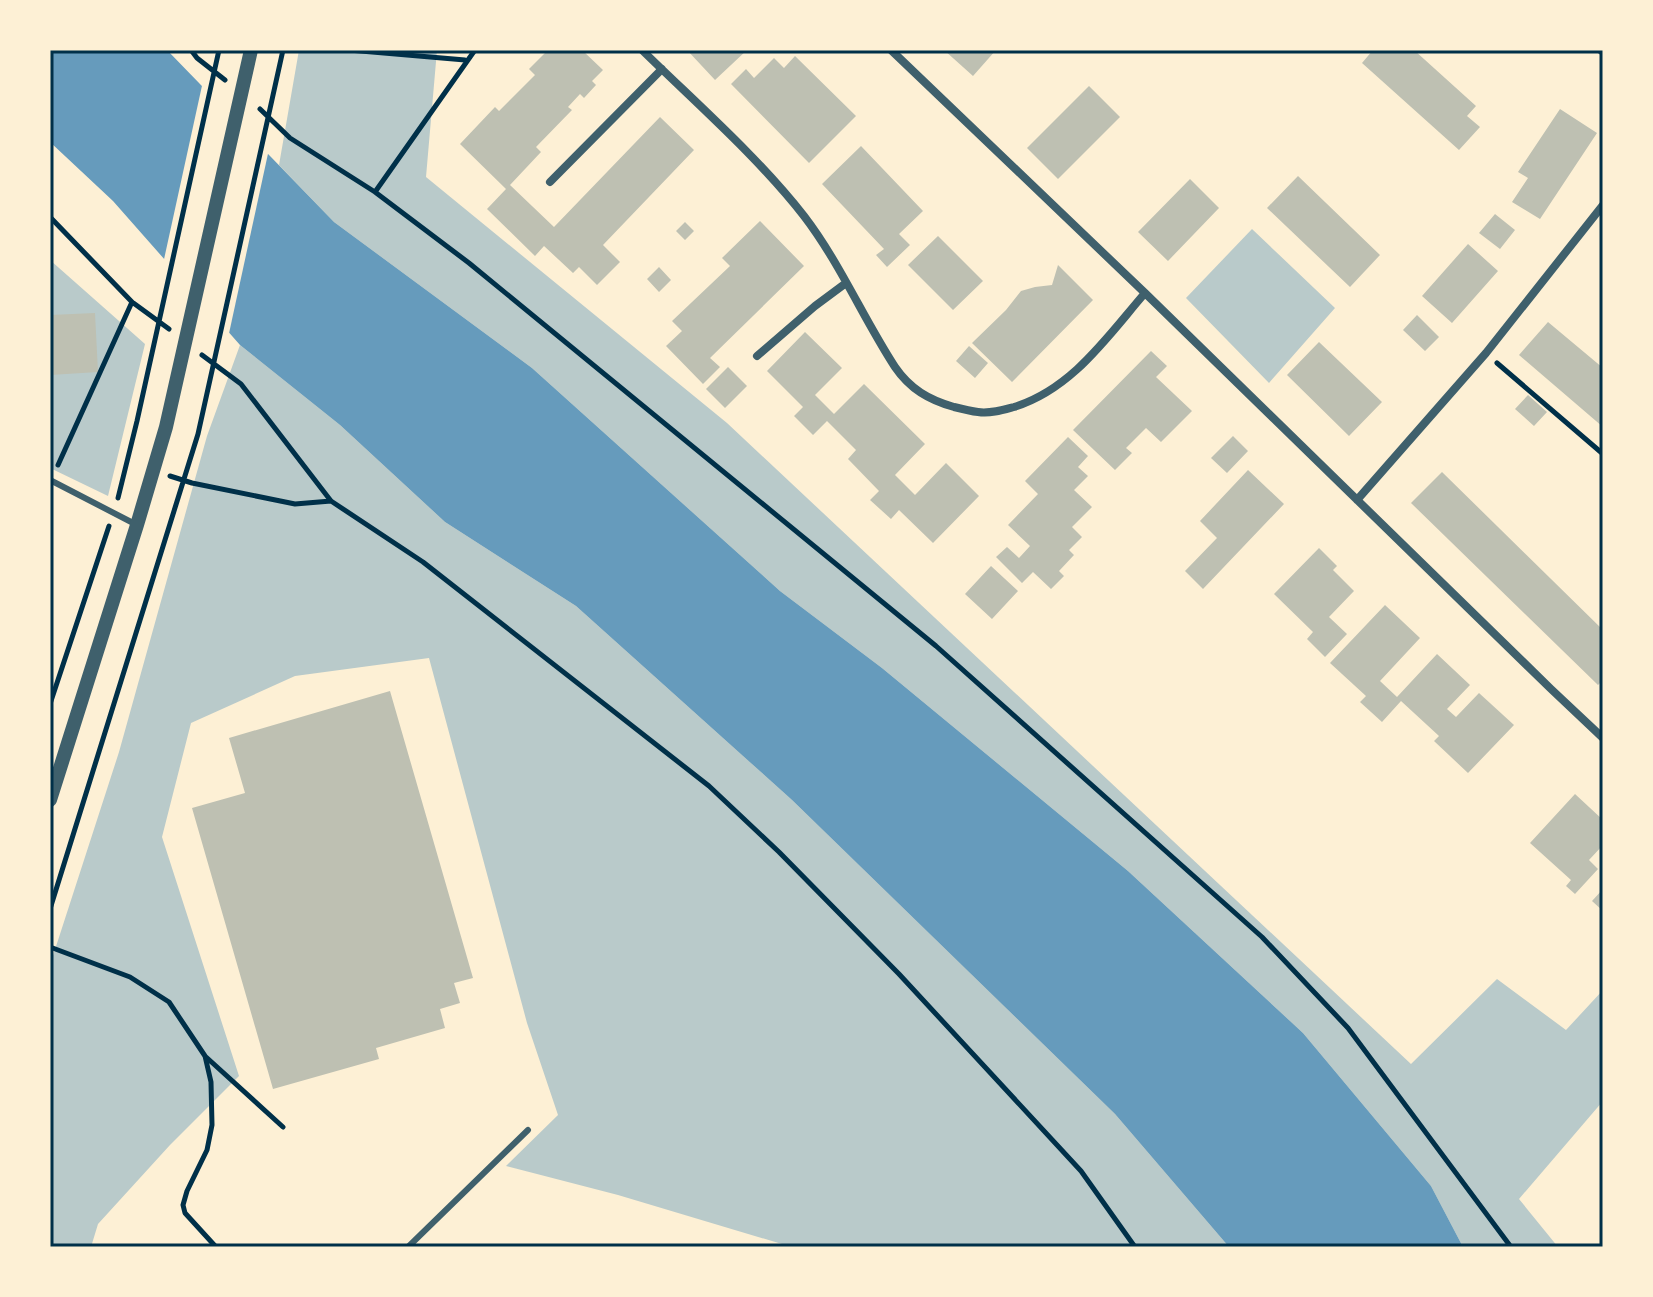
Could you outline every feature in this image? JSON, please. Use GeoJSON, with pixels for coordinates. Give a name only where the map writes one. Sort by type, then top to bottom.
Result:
{"type":"FeatureCollection","features":[{"type":"Feature","properties":{"kind":"street"},"geometry":{"type":"LineString","coordinates":[[50,800],[166,427],[250,50]]}},
{"type":"Feature","properties":{"kind":"street"},"geometry":{"type":"LineString","coordinates":[[642,50],[769,176],[805,217],[897,370],[920,394],[943,404],[980,413],[1032,401],[1079,369],[1145,293]]}},
{"type":"Feature","properties":{"kind":"street"},"geometry":{"type":"LineString","coordinates":[[891,50],[1603,738]]}},
{"type":"Feature","properties":{"kind":"street"},"geometry":{"type":"LineString","coordinates":[[550,182],[662,69]]}},
{"type":"Feature","properties":{"kind":"street"},"geometry":{"type":"LineString","coordinates":[[1357,500],[1486,353],[1603,205]]}},
{"type":"Feature","properties":{"kind":"street"},"geometry":{"type":"LineString","coordinates":[[757,356],[846,283]]}},
{"type":"Feature","properties":{"kind":"lane"},"geometry":{"type":"LineString","coordinates":[[51,480],[137,525]]}},
{"type":"Feature","properties":{"kind":"lane"},"geometry":{"type":"LineString","coordinates":[[408,1247],[528,1130]]}},
{"type":"Feature","properties":{"kind":"path"},"geometry":{"type":"LineString","coordinates":[[191,50],[234,88]]}},
{"type":"Feature","properties":{"kind":"path"},"geometry":{"type":"LineString","coordinates":[[50,704],[114,513],[219,50]]}},
{"type":"Feature","properties":{"kind":"path"},"geometry":{"type":"LineString","coordinates":[[349,50],[466,60]]}},
{"type":"Feature","properties":{"kind":"path"},"geometry":{"type":"LineString","coordinates":[[375,192],[475,50]]}},
{"type":"Feature","properties":{"kind":"path"},"geometry":{"type":"LineString","coordinates":[[50,909],[198,434],[282,53]]}},
{"type":"Feature","properties":{"kind":"path"},"geometry":{"type":"LineString","coordinates":[[259,108],[290,138],[375,192],[469,263],[936,646],[1262,937],[1348,1028],[1511,1247]]}},
{"type":"Feature","properties":{"kind":"path"},"geometry":{"type":"LineString","coordinates":[[50,217],[132,302],[169,329]]}},
{"type":"Feature","properties":{"kind":"path"},"geometry":{"type":"LineString","coordinates":[[51,480],[132,302]]}},
{"type":"Feature","properties":{"kind":"path"},"geometry":{"type":"LineString","coordinates":[[193,348],[241,384],[331,501],[423,562],[709,786],[779,852],[899,974],[1081,1171],[1135,1247]]}},
{"type":"Feature","properties":{"kind":"path"},"geometry":{"type":"LineString","coordinates":[[1486,353],[1603,454]]}},
{"type":"Feature","properties":{"kind":"path"},"geometry":{"type":"LineString","coordinates":[[154,470],[184,481],[295,504],[331,501]]}},
{"type":"Feature","properties":{"kind":"path"},"geometry":{"type":"LineString","coordinates":[[50,947],[130,977],[169,1002],[205,1056],[283,1127]]}},
{"type":"Feature","properties":{"kind":"path"},"geometry":{"type":"LineString","coordinates":[[205,1056],[211,1082],[212,1125],[207,1150],[183,1205],[185,1213],[216,1247]]}},
{"type":"Feature","properties":{"kind":"shaded area"},"geometry":{"type":"Polygon","coordinates":[[[299,50],[437,50],[426,177],[727,423],[1411,1064],[1497,979],[1566,1030],[1603,990],[1603,1101],[1519,1199],[1558,1247],[1463,1247],[1431,1186],[1303,1033],[1128,871],[882,668],[780,591],[532,368],[334,222],[279,165],[299,50]]]}},
{"type":"Feature","properties":{"kind":"shaded area"},"geometry":{"type":"Polygon","coordinates":[[[1252,229],[1335,308],[1269,383],[1186,298],[1252,229]]]}},
{"type":"Feature","properties":{"kind":"shaded area"},"geometry":{"type":"Polygon","coordinates":[[[50,260],[145,344],[108,496],[50,468],[50,260]]]}},
{"type":"Feature","properties":{"kind":"shaded area"},"geometry":{"type":"Polygon","coordinates":[[[240,345],[340,425],[445,522],[576,606],[792,800],[1115,1114],[1229,1247],[792,1247],[618,1195],[506,1166],[558,1115],[527,1023],[429,658],[295,676],[191,723],[162,837],[239,1076],[98,1224],[91,1247],[50,1247],[50,965],[119,752],[207,436],[240,345]]]}},
{"type":"Feature","properties":{"kind":"water"},"geometry":{"type":"Polygon","coordinates":[[[50,50],[167,50],[334,222],[532,368],[780,591],[882,668],[1128,871],[1303,1033],[1431,1186],[1463,1247],[1229,1247],[1115,1114],[792,800],[576,606],[445,522],[340,425],[240,345],[113,201],[50,142],[50,50]]]}},
{"type":"Feature","properties":{"kind":"pier"},"geometry":{"type":"Polygon","coordinates":[[[203,81],[269,149],[228,338],[163,264],[203,81]]]}},
{"type":"Feature","properties":{"kind":"building"},"geometry":{"type":"Polygon","coordinates":[[[548,50],[582,50],[603,70],[592,81],[596,85],[584,98],[580,94],[568,107],[572,110],[536,147],[541,152],[510,185],[554,227],[660,117],[694,150],[603,245],[620,262],[597,285],[579,267],[573,273],[544,246],[535,256],[487,209],[506,189],[460,144],[495,107],[499,111],[535,75],[529,69],[548,50]]]}},
{"type":"Feature","properties":{"kind":"building"},"geometry":{"type":"Polygon","coordinates":[[[687,50],[747,50],[715,80],[687,50]]]}},
{"type":"Feature","properties":{"kind":"building"},"geometry":{"type":"Polygon","coordinates":[[[944,50],[996,50],[973,76],[944,50]]]}},
{"type":"Feature","properties":{"kind":"building"},"geometry":{"type":"Polygon","coordinates":[[[1373,50],[1414,50],[1476,106],[1467,116],[1480,127],[1459,150],[1362,63],[1373,50]]]}},
{"type":"Feature","properties":{"kind":"building"},"geometry":{"type":"Polygon","coordinates":[[[795,56],[856,116],[809,163],[731,84],[746,69],[754,78],[774,58],[784,68],[795,56]]]}},
{"type":"Feature","properties":{"kind":"building"},"geometry":{"type":"Polygon","coordinates":[[[1089,86],[1120,117],[1058,179],[1027,148],[1089,86]]]}},
{"type":"Feature","properties":{"kind":"building"},"geometry":{"type":"Polygon","coordinates":[[[1560,109],[1597,133],[1540,219],[1512,202],[1528,178],[1518,172],[1560,109]]]}},
{"type":"Feature","properties":{"kind":"building"},"geometry":{"type":"Polygon","coordinates":[[[861,146],[923,211],[899,234],[910,245],[887,267],[876,255],[884,249],[822,184],[861,146]]]}},
{"type":"Feature","properties":{"kind":"building"},"geometry":{"type":"Polygon","coordinates":[[[1298,176],[1380,255],[1350,287],[1267,208],[1298,176]]]}},
{"type":"Feature","properties":{"kind":"building"},"geometry":{"type":"Polygon","coordinates":[[[1190,179],[1219,208],[1168,261],[1138,232],[1190,179]]]}},
{"type":"Feature","properties":{"kind":"building"},"geometry":{"type":"Polygon","coordinates":[[[1495,214],[1515,230],[1500,249],[1479,233],[1495,214]]]}},
{"type":"Feature","properties":{"kind":"building"},"geometry":{"type":"Polygon","coordinates":[[[760,221],[804,266],[710,358],[720,367],[703,384],[666,346],[682,331],[672,321],[730,266],[722,258],[760,221]]]}},
{"type":"Feature","properties":{"kind":"building"},"geometry":{"type":"Polygon","coordinates":[[[685,222],[694,231],[685,240],[676,231],[685,222]]]}},
{"type":"Feature","properties":{"kind":"building"},"geometry":{"type":"Polygon","coordinates":[[[938,236],[983,281],[953,310],[908,265],[938,236]]]}},
{"type":"Feature","properties":{"kind":"building"},"geometry":{"type":"Polygon","coordinates":[[[1468,244],[1498,271],[1452,323],[1422,296],[1468,244]]]}},
{"type":"Feature","properties":{"kind":"building"},"geometry":{"type":"Polygon","coordinates":[[[1058,265],[1093,300],[1012,382],[972,343],[1021,291],[1052,285],[1058,265]]]}},
{"type":"Feature","properties":{"kind":"building"},"geometry":{"type":"Polygon","coordinates":[[[659,267],[671,280],[659,292],[647,279],[659,267]]]}},
{"type":"Feature","properties":{"kind":"building"},"geometry":{"type":"Polygon","coordinates":[[[95,313],[98,372],[50,375],[50,315],[95,313]]]}},
{"type":"Feature","properties":{"kind":"building"},"geometry":{"type":"Polygon","coordinates":[[[1417,315],[1439,337],[1425,351],[1403,330],[1417,315]]]}},
{"type":"Feature","properties":{"kind":"building"},"geometry":{"type":"Polygon","coordinates":[[[1548,322],[1603,368],[1603,427],[1519,355],[1548,322]]]}},
{"type":"Feature","properties":{"kind":"building"},"geometry":{"type":"Polygon","coordinates":[[[805,332],[842,368],[815,395],[834,414],[864,384],[925,444],[895,475],[915,495],[946,463],[979,496],[933,543],[899,510],[891,519],[870,500],[879,491],[848,459],[856,450],[827,421],[813,435],[794,416],[803,407],[767,371],[805,332]]]}},
{"type":"Feature","properties":{"kind":"building"},"geometry":{"type":"Polygon","coordinates":[[[1319,342],[1382,402],[1349,436],[1287,375],[1319,342]]]}},
{"type":"Feature","properties":{"kind":"building"},"geometry":{"type":"Polygon","coordinates":[[[969,346],[988,363],[975,378],[956,361],[969,346]]]}},
{"type":"Feature","properties":{"kind":"building"},"geometry":{"type":"Polygon","coordinates":[[[1151,351],[1167,366],[1156,377],[1192,411],[1161,442],[1146,428],[1126,448],[1132,453],[1115,470],[1073,430],[1151,351]]]}},
{"type":"Feature","properties":{"kind":"building"},"geometry":{"type":"Polygon","coordinates":[[[728,367],[747,386],[725,408],[706,389],[728,367]]]}},
{"type":"Feature","properties":{"kind":"building"},"geometry":{"type":"Polygon","coordinates":[[[1528,395],[1547,412],[1534,426],[1515,409],[1528,395]]]}},
{"type":"Feature","properties":{"kind":"building"},"geometry":{"type":"Polygon","coordinates":[[[1233,436],[1248,451],[1227,473],[1211,458],[1233,436]]]}},
{"type":"Feature","properties":{"kind":"building"},"geometry":{"type":"Polygon","coordinates":[[[1068,437],[1088,456],[1078,467],[1088,476],[1074,490],[1092,507],[1072,527],[1082,537],[1069,550],[1074,555],[1059,571],[1064,576],[1051,589],[1033,572],[1022,583],[996,557],[1007,547],[1019,558],[1030,546],[1008,525],[1038,494],[1025,481],[1068,437]]]}},
{"type":"Feature","properties":{"kind":"building"},"geometry":{"type":"Polygon","coordinates":[[[1248,470],[1284,504],[1203,589],[1185,571],[1217,538],[1200,521],[1248,470]]]}},
{"type":"Feature","properties":{"kind":"building"},"geometry":{"type":"Polygon","coordinates":[[[1442,472],[1603,630],[1603,680],[1598,685],[1411,503],[1442,472]]]}},
{"type":"Feature","properties":{"kind":"building"},"geometry":{"type":"Polygon","coordinates":[[[1319,548],[1337,566],[1333,570],[1354,591],[1329,617],[1347,634],[1325,657],[1307,639],[1313,632],[1274,594],[1319,548]]]}},
{"type":"Feature","properties":{"kind":"building"},"geometry":{"type":"Polygon","coordinates":[[[991,566],[1018,591],[992,619],[965,594],[991,566]]]}},
{"type":"Feature","properties":{"kind":"building"},"geometry":{"type":"Polygon","coordinates":[[[1385,605],[1420,638],[1380,681],[1397,697],[1437,654],[1470,685],[1447,709],[1456,717],[1479,693],[1514,725],[1468,773],[1434,741],[1439,736],[1401,701],[1382,722],[1360,702],[1366,696],[1330,663],[1385,605]]]}},
{"type":"Feature","properties":{"kind":"building"},"geometry":{"type":"Polygon","coordinates":[[[390,691],[473,978],[454,983],[460,1003],[440,1009],[445,1028],[376,1048],[379,1059],[273,1089],[192,808],[245,793],[229,738],[390,691]]]}},
{"type":"Feature","properties":{"kind":"building"},"geometry":{"type":"Polygon","coordinates":[[[1575,794],[1603,820],[1603,845],[1589,860],[1598,869],[1575,894],[1566,886],[1571,880],[1530,843],[1575,794]]]}},
{"type":"Feature","properties":{"kind":"building"},"geometry":{"type":"Polygon","coordinates":[[[1603,889],[1603,911],[1592,901],[1603,889]]]}}]}
